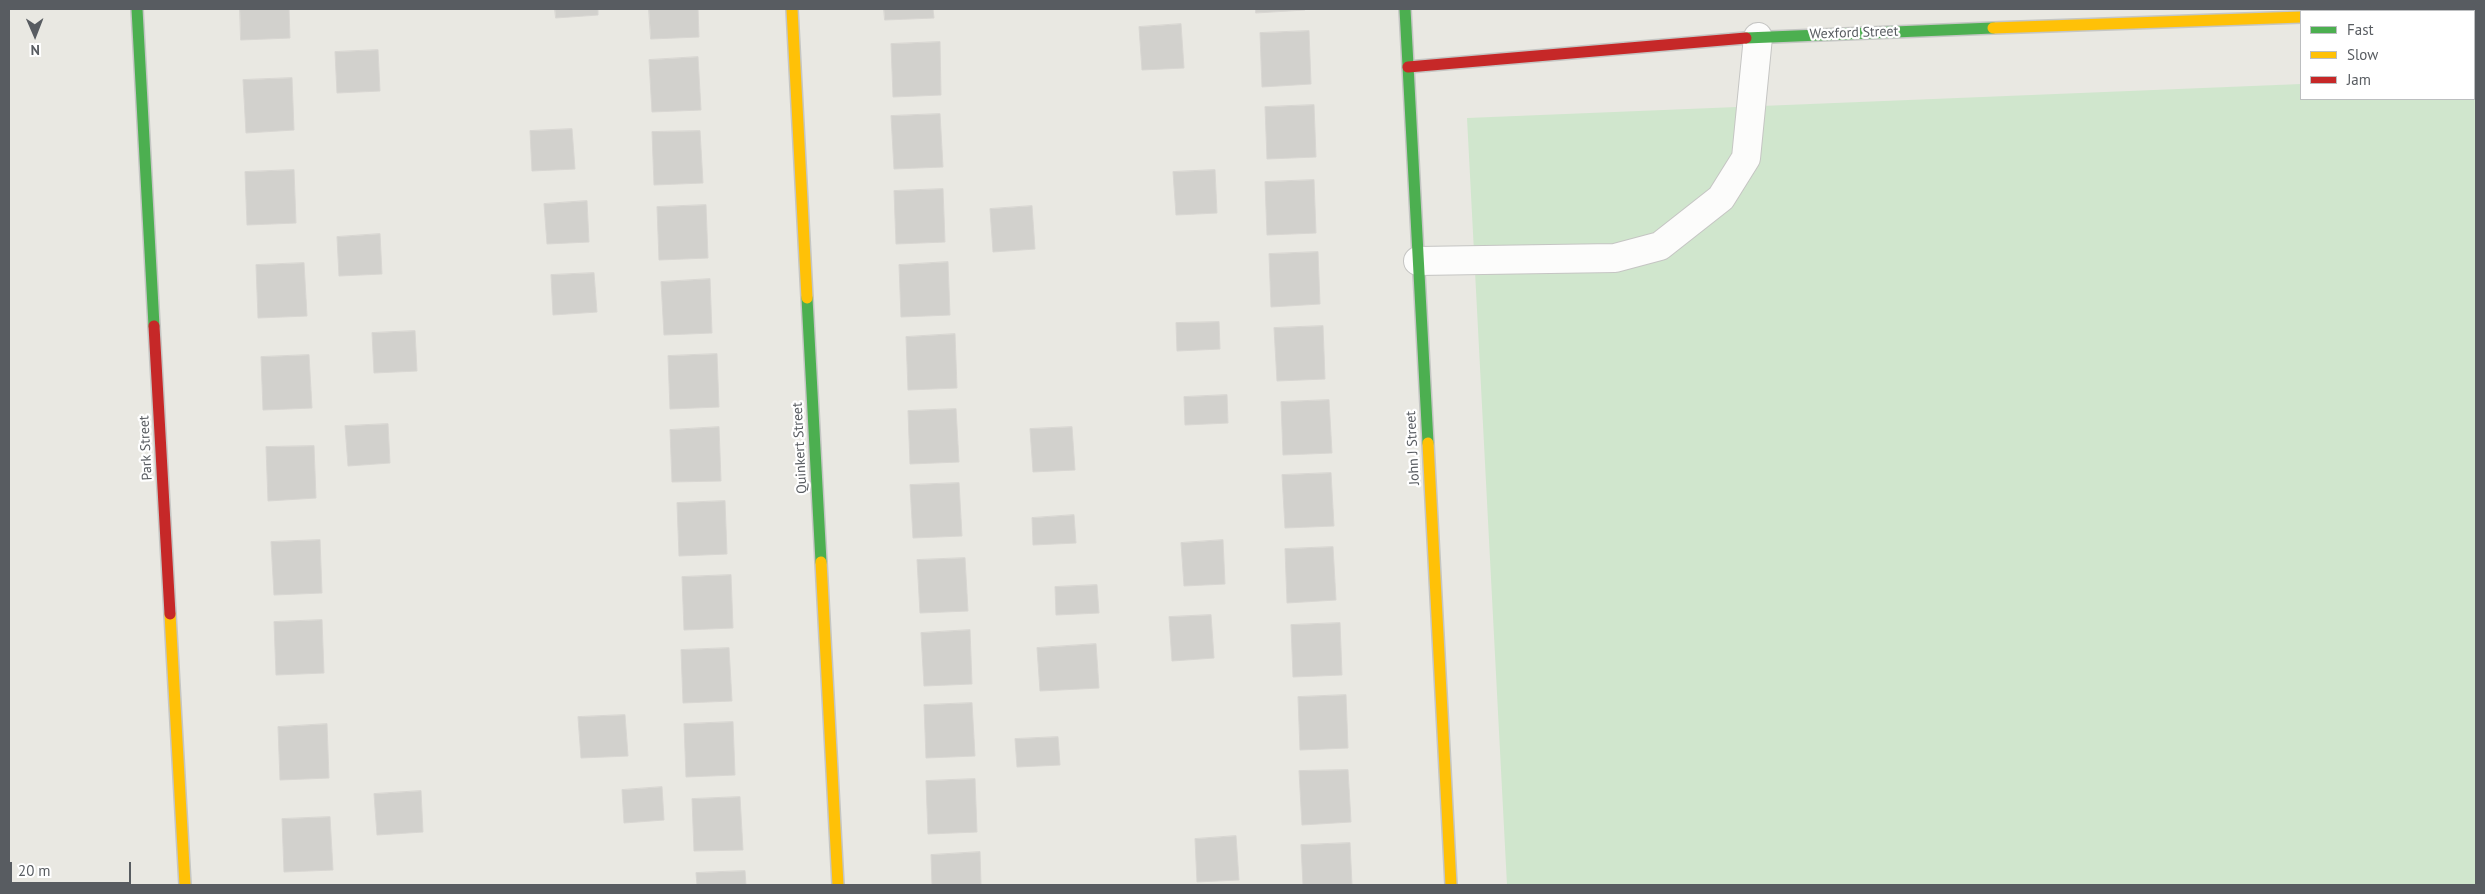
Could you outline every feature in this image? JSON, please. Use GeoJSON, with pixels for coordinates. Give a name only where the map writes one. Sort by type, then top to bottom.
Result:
{"type":"FeatureCollection","features":[{"type":"Feature","properties":{"kind":"street","name":"Park Street"},"geometry":{"type":"LineString","coordinates":[[137,9],[185,885]]}},
{"type":"Feature","properties":{"kind":"street","name":"Quinkert Street"},"geometry":{"type":"LineString","coordinates":[[792,9],[838,885]]}},
{"type":"Feature","properties":{"kind":"street","name":"John J Street"},"geometry":{"type":"LineString","coordinates":[[1405,9],[1451,885]]}},
{"type":"Feature","properties":{"kind":"street","name":"Wexford Street"},"geometry":{"type":"LineString","coordinates":[[1408,67],[1758,37],[2300,17]]}},
{"type":"Feature","properties":{"kind":"street"},"geometry":{"type":"LineString","coordinates":[[1418,261],[1615,258],[1660,246],[1721,198],[1746,158],[1758,37]]}},
{"type":"Feature","properties":{"kind":"green space"},"geometry":{"type":"Polygon","coordinates":[[[2476,77],[2476,885],[1507,885],[1467,118],[2300,84],[2300,100],[2475,100],[2476,77]]]}},
{"type":"Feature","properties":{"kind":"building"},"geometry":{"type":"Polygon","coordinates":[[[240,9],[289,9],[290,38],[241,40],[240,9]]]}},
{"type":"Feature","properties":{"kind":"building"},"geometry":{"type":"Polygon","coordinates":[[[555,9],[598,9],[598,15],[556,18],[555,9]]]}},
{"type":"Feature","properties":{"kind":"building"},"geometry":{"type":"Polygon","coordinates":[[[649,9],[698,9],[699,37],[651,39],[649,9]]]}},
{"type":"Feature","properties":{"kind":"building"},"geometry":{"type":"Polygon","coordinates":[[[884,9],[933,9],[934,18],[885,20],[884,9]]]}},
{"type":"Feature","properties":{"kind":"building"},"geometry":{"type":"Polygon","coordinates":[[[1256,9],[1305,9],[1305,10],[1256,13],[1256,9]]]}},
{"type":"Feature","properties":{"kind":"building"},"geometry":{"type":"Polygon","coordinates":[[[1181,24],[1184,68],[1142,70],[1139,27],[1181,24]]]}},
{"type":"Feature","properties":{"kind":"building"},"geometry":{"type":"Polygon","coordinates":[[[1309,31],[1311,84],[1262,87],[1260,33],[1309,31]]]}},
{"type":"Feature","properties":{"kind":"building"},"geometry":{"type":"Polygon","coordinates":[[[940,42],[941,95],[893,97],[891,44],[940,42]]]}},
{"type":"Feature","properties":{"kind":"building"},"geometry":{"type":"Polygon","coordinates":[[[378,50],[380,91],[337,93],[335,52],[378,50]]]}},
{"type":"Feature","properties":{"kind":"building"},"geometry":{"type":"Polygon","coordinates":[[[698,57],[701,110],[652,112],[649,60],[698,57]]]}},
{"type":"Feature","properties":{"kind":"building"},"geometry":{"type":"Polygon","coordinates":[[[292,78],[294,130],[246,133],[243,80],[292,78]]]}},
{"type":"Feature","properties":{"kind":"building"},"geometry":{"type":"Polygon","coordinates":[[[1314,105],[1316,157],[1267,159],[1265,107],[1314,105]]]}},
{"type":"Feature","properties":{"kind":"building"},"geometry":{"type":"Polygon","coordinates":[[[940,114],[943,167],[894,169],[891,116],[940,114]]]}},
{"type":"Feature","properties":{"kind":"building"},"geometry":{"type":"Polygon","coordinates":[[[572,129],[575,169],[532,171],[530,131],[572,129]]]}},
{"type":"Feature","properties":{"kind":"building"},"geometry":{"type":"Polygon","coordinates":[[[700,131],[703,183],[654,185],[652,132],[700,131]]]}},
{"type":"Feature","properties":{"kind":"building"},"geometry":{"type":"Polygon","coordinates":[[[294,170],[296,223],[247,225],[245,172],[294,170]]]}},
{"type":"Feature","properties":{"kind":"building"},"geometry":{"type":"Polygon","coordinates":[[[1215,170],[1217,213],[1176,215],[1173,172],[1215,170]]]}},
{"type":"Feature","properties":{"kind":"building"},"geometry":{"type":"Polygon","coordinates":[[[1314,180],[1316,233],[1267,235],[1265,182],[1314,180]]]}},
{"type":"Feature","properties":{"kind":"building"},"geometry":{"type":"Polygon","coordinates":[[[943,189],[945,242],[896,244],[894,191],[943,189]]]}},
{"type":"Feature","properties":{"kind":"building"},"geometry":{"type":"Polygon","coordinates":[[[587,201],[589,242],[547,244],[544,204],[587,201]]]}},
{"type":"Feature","properties":{"kind":"building"},"geometry":{"type":"Polygon","coordinates":[[[706,205],[708,258],[659,260],[657,207],[706,205]]]}},
{"type":"Feature","properties":{"kind":"building"},"geometry":{"type":"Polygon","coordinates":[[[1032,206],[1035,249],[993,252],[990,209],[1032,206]]]}},
{"type":"Feature","properties":{"kind":"building"},"geometry":{"type":"Polygon","coordinates":[[[380,234],[382,274],[339,276],[337,237],[380,234]]]}},
{"type":"Feature","properties":{"kind":"building"},"geometry":{"type":"Polygon","coordinates":[[[1318,252],[1320,304],[1271,307],[1269,254],[1318,252]]]}},
{"type":"Feature","properties":{"kind":"building"},"geometry":{"type":"Polygon","coordinates":[[[948,262],[950,315],[901,317],[899,265],[948,262]]]}},
{"type":"Feature","properties":{"kind":"building"},"geometry":{"type":"Polygon","coordinates":[[[304,263],[307,316],[258,318],[256,265],[304,263]]]}},
{"type":"Feature","properties":{"kind":"building"},"geometry":{"type":"Polygon","coordinates":[[[594,273],[597,312],[553,315],[551,275],[594,273]]]}},
{"type":"Feature","properties":{"kind":"building"},"geometry":{"type":"Polygon","coordinates":[[[710,279],[712,333],[664,335],[661,282],[710,279]]]}},
{"type":"Feature","properties":{"kind":"building"},"geometry":{"type":"Polygon","coordinates":[[[1219,322],[1220,349],[1177,351],[1176,323],[1219,322]]]}},
{"type":"Feature","properties":{"kind":"building"},"geometry":{"type":"Polygon","coordinates":[[[1323,326],[1325,379],[1277,381],[1274,328],[1323,326]]]}},
{"type":"Feature","properties":{"kind":"building"},"geometry":{"type":"Polygon","coordinates":[[[415,331],[417,371],[374,373],[372,333],[415,331]]]}},
{"type":"Feature","properties":{"kind":"building"},"geometry":{"type":"Polygon","coordinates":[[[955,334],[957,388],[908,390],[906,337],[955,334]]]}},
{"type":"Feature","properties":{"kind":"building"},"geometry":{"type":"Polygon","coordinates":[[[717,354],[719,407],[670,409],[668,356],[717,354]]]}},
{"type":"Feature","properties":{"kind":"building"},"geometry":{"type":"Polygon","coordinates":[[[309,355],[312,408],[263,410],[261,357],[309,355]]]}},
{"type":"Feature","properties":{"kind":"building"},"geometry":{"type":"Polygon","coordinates":[[[1227,395],[1228,423],[1185,425],[1184,397],[1227,395]]]}},
{"type":"Feature","properties":{"kind":"building"},"geometry":{"type":"Polygon","coordinates":[[[1329,400],[1332,453],[1283,455],[1281,402],[1329,400]]]}},
{"type":"Feature","properties":{"kind":"building"},"geometry":{"type":"Polygon","coordinates":[[[956,409],[959,462],[910,464],[908,411],[956,409]]]}},
{"type":"Feature","properties":{"kind":"building"},"geometry":{"type":"Polygon","coordinates":[[[388,424],[390,463],[348,466],[345,426],[388,424]]]}},
{"type":"Feature","properties":{"kind":"building"},"geometry":{"type":"Polygon","coordinates":[[[719,427],[721,481],[672,482],[670,430],[719,427]]]}},
{"type":"Feature","properties":{"kind":"building"},"geometry":{"type":"Polygon","coordinates":[[[1072,427],[1075,470],[1033,472],[1030,429],[1072,427]]]}},
{"type":"Feature","properties":{"kind":"building"},"geometry":{"type":"Polygon","coordinates":[[[314,446],[316,498],[268,501],[266,447],[314,446]]]}},
{"type":"Feature","properties":{"kind":"building"},"geometry":{"type":"Polygon","coordinates":[[[1331,473],[1334,526],[1285,528],[1282,475],[1331,473]]]}},
{"type":"Feature","properties":{"kind":"building"},"geometry":{"type":"Polygon","coordinates":[[[959,483],[962,536],[913,538],[910,485],[959,483]]]}},
{"type":"Feature","properties":{"kind":"building"},"geometry":{"type":"Polygon","coordinates":[[[725,501],[727,554],[679,556],[677,503],[725,501]]]}},
{"type":"Feature","properties":{"kind":"building"},"geometry":{"type":"Polygon","coordinates":[[[1074,515],[1076,543],[1033,545],[1032,518],[1074,515]]]}},
{"type":"Feature","properties":{"kind":"building"},"geometry":{"type":"Polygon","coordinates":[[[320,540],[322,593],[274,595],[271,542],[320,540]]]}},
{"type":"Feature","properties":{"kind":"building"},"geometry":{"type":"Polygon","coordinates":[[[1223,540],[1225,584],[1184,586],[1181,543],[1223,540]]]}},
{"type":"Feature","properties":{"kind":"building"},"geometry":{"type":"Polygon","coordinates":[[[1333,547],[1336,600],[1287,603],[1285,549],[1333,547]]]}},
{"type":"Feature","properties":{"kind":"building"},"geometry":{"type":"Polygon","coordinates":[[[965,558],[968,611],[920,613],[917,560],[965,558]]]}},
{"type":"Feature","properties":{"kind":"building"},"geometry":{"type":"Polygon","coordinates":[[[731,575],[733,628],[684,630],[682,577],[731,575]]]}},
{"type":"Feature","properties":{"kind":"building"},"geometry":{"type":"Polygon","coordinates":[[[1097,585],[1099,613],[1056,615],[1055,587],[1097,585]]]}},
{"type":"Feature","properties":{"kind":"building"},"geometry":{"type":"Polygon","coordinates":[[[1211,615],[1214,658],[1172,661],[1169,617],[1211,615]]]}},
{"type":"Feature","properties":{"kind":"building"},"geometry":{"type":"Polygon","coordinates":[[[322,620],[324,673],[276,675],[274,622],[322,620]]]}},
{"type":"Feature","properties":{"kind":"building"},"geometry":{"type":"Polygon","coordinates":[[[1340,623],[1342,675],[1293,677],[1291,625],[1340,623]]]}},
{"type":"Feature","properties":{"kind":"building"},"geometry":{"type":"Polygon","coordinates":[[[970,630],[972,684],[924,686],[921,633],[970,630]]]}},
{"type":"Feature","properties":{"kind":"building"},"geometry":{"type":"Polygon","coordinates":[[[1096,644],[1099,688],[1040,691],[1037,648],[1096,644]]]}},
{"type":"Feature","properties":{"kind":"building"},"geometry":{"type":"Polygon","coordinates":[[[729,648],[732,701],[683,703],[681,650],[729,648]]]}},
{"type":"Feature","properties":{"kind":"building"},"geometry":{"type":"Polygon","coordinates":[[[1346,695],[1348,748],[1300,750],[1298,697],[1346,695]]]}},
{"type":"Feature","properties":{"kind":"building"},"geometry":{"type":"Polygon","coordinates":[[[972,703],[975,756],[926,758],[924,705],[972,703]]]}},
{"type":"Feature","properties":{"kind":"building"},"geometry":{"type":"Polygon","coordinates":[[[625,715],[628,756],[581,758],[578,717],[625,715]]]}},
{"type":"Feature","properties":{"kind":"building"},"geometry":{"type":"Polygon","coordinates":[[[733,722],[735,775],[686,777],[684,724],[733,722]]]}},
{"type":"Feature","properties":{"kind":"building"},"geometry":{"type":"Polygon","coordinates":[[[327,724],[329,778],[280,780],[278,727],[327,724]]]}},
{"type":"Feature","properties":{"kind":"building"},"geometry":{"type":"Polygon","coordinates":[[[1058,737],[1060,765],[1017,767],[1015,739],[1058,737]]]}},
{"type":"Feature","properties":{"kind":"building"},"geometry":{"type":"Polygon","coordinates":[[[1348,770],[1351,822],[1302,825],[1299,771],[1348,770]]]}},
{"type":"Feature","properties":{"kind":"building"},"geometry":{"type":"Polygon","coordinates":[[[975,779],[977,832],[928,834],[926,781],[975,779]]]}},
{"type":"Feature","properties":{"kind":"building"},"geometry":{"type":"Polygon","coordinates":[[[662,787],[664,820],[624,823],[622,790],[662,787]]]}},
{"type":"Feature","properties":{"kind":"building"},"geometry":{"type":"Polygon","coordinates":[[[421,791],[423,832],[377,835],[374,794],[421,791]]]}},
{"type":"Feature","properties":{"kind":"building"},"geometry":{"type":"Polygon","coordinates":[[[740,797],[743,850],[694,851],[692,799],[740,797]]]}},
{"type":"Feature","properties":{"kind":"building"},"geometry":{"type":"Polygon","coordinates":[[[330,817],[333,870],[284,872],[282,819],[330,817]]]}},
{"type":"Feature","properties":{"kind":"building"},"geometry":{"type":"Polygon","coordinates":[[[1236,836],[1239,880],[1197,882],[1195,839],[1236,836]]]}},
{"type":"Feature","properties":{"kind":"building"},"geometry":{"type":"Polygon","coordinates":[[[1350,843],[1352,885],[1303,885],[1301,845],[1350,843]]]}},
{"type":"Feature","properties":{"kind":"building"},"geometry":{"type":"Polygon","coordinates":[[[980,852],[981,885],[932,885],[931,855],[980,852]]]}},
{"type":"Feature","properties":{"kind":"building"},"geometry":{"type":"Polygon","coordinates":[[[745,871],[746,885],[697,885],[696,873],[745,871]]]}},
{"type":"Feature","properties":{"kind":"traffic: fast"},"geometry":{"type":"LineString","coordinates":[[137,9],[154,326]]}},
{"type":"Feature","properties":{"kind":"traffic: fast"},"geometry":{"type":"LineString","coordinates":[[1405,9],[1428,443]]}},
{"type":"Feature","properties":{"kind":"traffic: fast"},"geometry":{"type":"LineString","coordinates":[[1746,38],[1993,28]]}},
{"type":"Feature","properties":{"kind":"traffic: fast"},"geometry":{"type":"LineString","coordinates":[[807,298],[821,562]]}},
{"type":"Feature","properties":{"kind":"traffic: slow"},"geometry":{"type":"LineString","coordinates":[[792,9],[807,298]]}},
{"type":"Feature","properties":{"kind":"traffic: slow"},"geometry":{"type":"LineString","coordinates":[[1993,28],[2300,17]]}},
{"type":"Feature","properties":{"kind":"traffic: slow"},"geometry":{"type":"LineString","coordinates":[[1428,443],[1451,885]]}},
{"type":"Feature","properties":{"kind":"traffic: slow"},"geometry":{"type":"LineString","coordinates":[[821,562],[838,885]]}},
{"type":"Feature","properties":{"kind":"traffic: slow"},"geometry":{"type":"LineString","coordinates":[[170,614],[185,885]]}},
{"type":"Feature","properties":{"kind":"traffic: jam"},"geometry":{"type":"LineString","coordinates":[[1408,67],[1746,38]]}},
{"type":"Feature","properties":{"kind":"traffic: jam"},"geometry":{"type":"LineString","coordinates":[[154,326],[170,614]]}}]}
